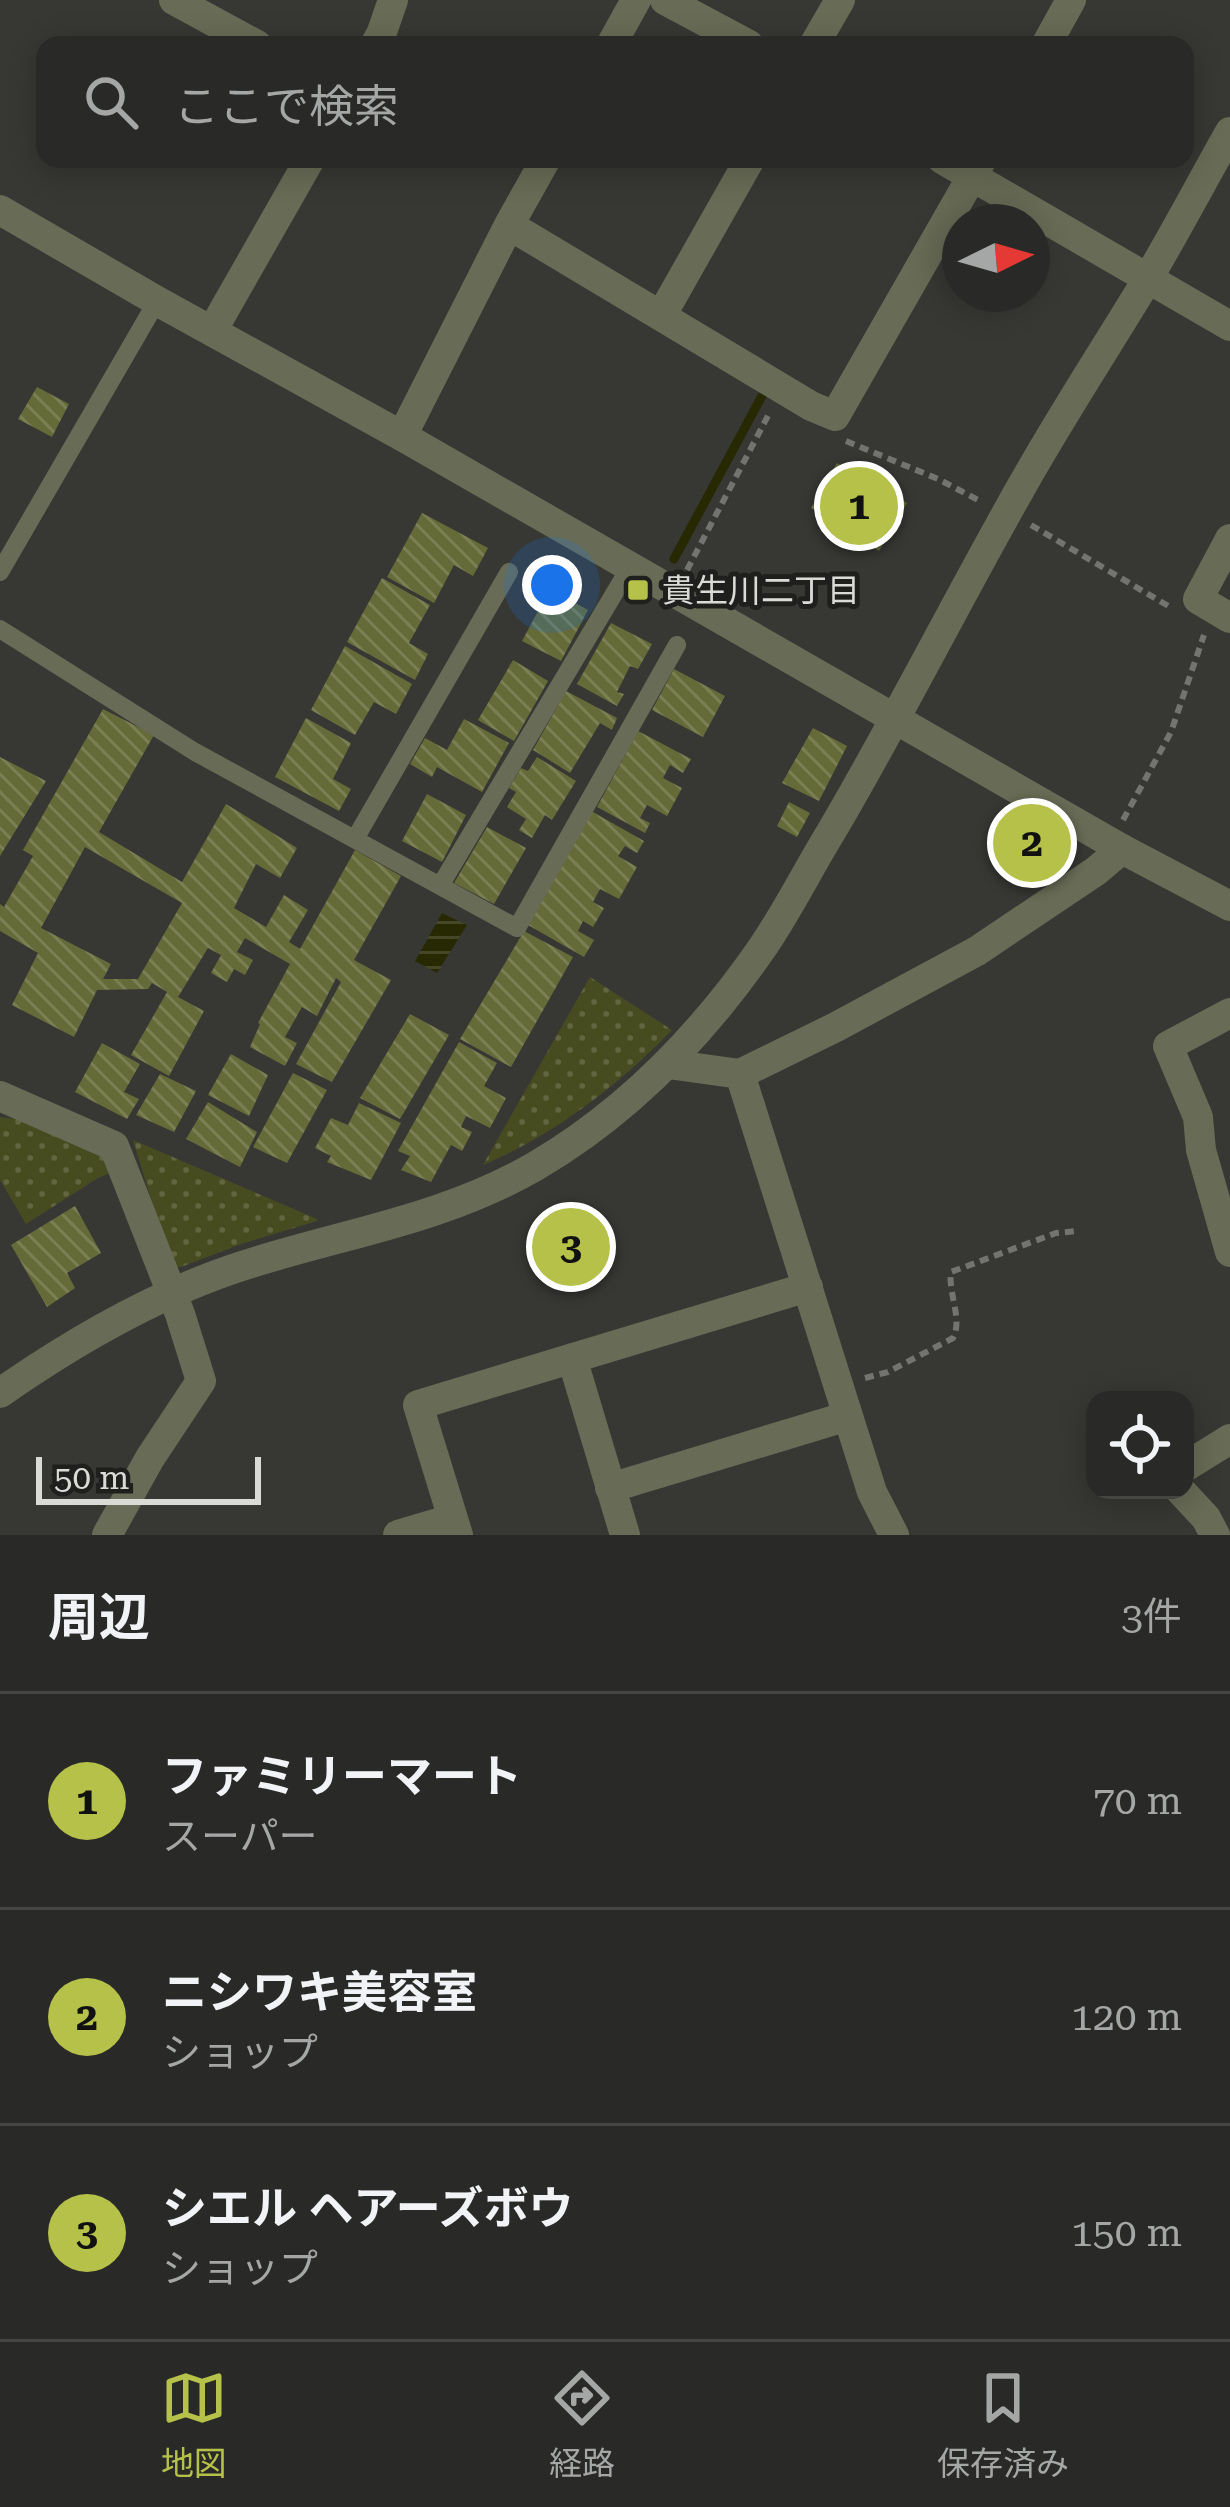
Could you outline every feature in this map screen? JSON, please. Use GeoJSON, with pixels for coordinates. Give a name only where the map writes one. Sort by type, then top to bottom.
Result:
{"type":"FeatureCollection","features":[{"type":"Feature","properties":{"kind":"street"},"geometry":{"type":"LineString","coordinates":[[174,0],[240,36]]}},
{"type":"Feature","properties":{"kind":"street"},"geometry":{"type":"LineString","coordinates":[[380,36],[393,0]]}},
{"type":"Feature","properties":{"kind":"street"},"geometry":{"type":"LineString","coordinates":[[615,36],[636,0]]}},
{"type":"Feature","properties":{"kind":"street"},"geometry":{"type":"LineString","coordinates":[[665,0],[732,36]]}},
{"type":"Feature","properties":{"kind":"street"},"geometry":{"type":"LineString","coordinates":[[819,36],[840,0]]}},
{"type":"Feature","properties":{"kind":"street"},"geometry":{"type":"LineString","coordinates":[[1051,36],[1071,0]]}},
{"type":"Feature","properties":{"kind":"street"},"geometry":{"type":"LineString","coordinates":[[0,1393],[50,1358],[169,1292],[472,1198],[576,1140],[668,1064],[762,949],[896,719],[1020,489],[1230,131]]}},
{"type":"Feature","properties":{"kind":"street"},"geometry":{"type":"LineString","coordinates":[[212,331],[305,168]]}},
{"type":"Feature","properties":{"kind":"street"},"geometry":{"type":"LineString","coordinates":[[402,436],[541,168]]}},
{"type":"Feature","properties":{"kind":"street"},"geometry":{"type":"LineString","coordinates":[[661,316],[745,168]]}},
{"type":"Feature","properties":{"kind":"street"},"geometry":{"type":"LineString","coordinates":[[509,225],[835,416],[976,168],[1147,279],[1230,326]]}},
{"type":"Feature","properties":{"kind":"street"},"geometry":{"type":"LineString","coordinates":[[0,210],[1116,846],[1230,906]]}},
{"type":"Feature","properties":{"kind":"street"},"geometry":{"type":"LineString","coordinates":[[1215,610],[1230,539]]}},
{"type":"Feature","properties":{"kind":"street"},"geometry":{"type":"LineString","coordinates":[[668,1064],[740,1073],[836,1027],[976,951],[1096,871],[1116,846]]}},
{"type":"Feature","properties":{"kind":"street"},"geometry":{"type":"LineString","coordinates":[[1230,1013],[1168,1046],[1198,1117],[1202,1150],[1222,1194],[1230,1252]]}},
{"type":"Feature","properties":{"kind":"street"},"geometry":{"type":"LineString","coordinates":[[740,1073],[872,1492],[894,1535]]}},
{"type":"Feature","properties":{"kind":"street"},"geometry":{"type":"LineString","coordinates":[[0,1096],[113,1146],[180,1314],[201,1381],[107,1535]]}},
{"type":"Feature","properties":{"kind":"street"},"geometry":{"type":"LineString","coordinates":[[398,1535],[455,1527],[418,1405],[808,1287]]}},
{"type":"Feature","properties":{"kind":"street"},"geometry":{"type":"LineString","coordinates":[[572,1358],[625,1535]]}},
{"type":"Feature","properties":{"kind":"street"},"geometry":{"type":"LineString","coordinates":[[610,1488],[848,1416]]}},
{"type":"Feature","properties":{"kind":"street"},"geometry":{"type":"LineString","coordinates":[[1194,1461],[1230,1439]]}},
{"type":"Feature","properties":{"kind":"street"},"geometry":{"type":"LineString","coordinates":[[1188,1499],[1215,1535]]}},
{"type":"Feature","properties":{"kind":"lane"},"geometry":{"type":"LineString","coordinates":[[0,572],[157,301]]}},
{"type":"Feature","properties":{"kind":"lane"},"geometry":{"type":"LineString","coordinates":[[440,886],[630,566]]}},
{"type":"Feature","properties":{"kind":"lane"},"geometry":{"type":"LineString","coordinates":[[355,839],[509,572]]}},
{"type":"Feature","properties":{"kind":"lane"},"geometry":{"type":"LineString","coordinates":[[0,629],[195,752],[518,928],[677,645]]}},
{"type":"Feature","properties":{"kind":"path"},"geometry":{"type":"LineString","coordinates":[[683,578],[776,404]]}},
{"type":"Feature","properties":{"kind":"path"},"geometry":{"type":"LineString","coordinates":[[835,436],[938,479],[990,507]]}},
{"type":"Feature","properties":{"kind":"path"},"geometry":{"type":"LineString","coordinates":[[1030,524],[1178,612],[1215,610],[1171,732],[1116,846]]}},
{"type":"Feature","properties":{"kind":"path"},"geometry":{"type":"LineString","coordinates":[[838,1384],[888,1372],[953,1338],[958,1329],[950,1272],[1056,1233],[1077,1232]]}},
{"type":"Feature","properties":{"kind":"shaded area"},"geometry":{"type":"Polygon","coordinates":[[[442,913],[467,925],[437,973],[415,961],[442,913]]]}},
{"type":"Feature","properties":{"kind":"shaded area"},"geometry":{"type":"Polygon","coordinates":[[[590,977],[672,1030],[584,1107],[483,1165],[590,977]]]}},
{"type":"Feature","properties":{"kind":"shaded area"},"geometry":{"type":"Polygon","coordinates":[[[0,1117],[17,1119],[101,1155],[115,1171],[26,1224],[0,1180],[0,1117]]]}},
{"type":"Feature","properties":{"kind":"shaded area"},"geometry":{"type":"Polygon","coordinates":[[[133,1140],[317,1219],[317,1221],[175,1267],[133,1140]]]}},
{"type":"Feature","properties":{"kind":"building"},"geometry":{"type":"Polygon","coordinates":[[[37,387],[69,404],[52,437],[18,419],[37,387]]]}},
{"type":"Feature","properties":{"kind":"building"},"geometry":{"type":"Polygon","coordinates":[[[837,463],[907,503],[879,551],[811,508],[837,463]]]}},
{"type":"Feature","properties":{"kind":"building"},"geometry":{"type":"Polygon","coordinates":[[[422,513],[488,548],[473,576],[454,565],[434,603],[387,577],[422,513]]]}},
{"type":"Feature","properties":{"kind":"building"},"geometry":{"type":"Polygon","coordinates":[[[382,578],[430,605],[409,643],[428,654],[415,680],[347,642],[382,578]]]}},
{"type":"Feature","properties":{"kind":"building"},"geometry":{"type":"Polygon","coordinates":[[[550,589],[588,610],[561,661],[522,641],[550,589]]]}},
{"type":"Feature","properties":{"kind":"building"},"geometry":{"type":"Polygon","coordinates":[[[611,623],[652,644],[638,669],[630,666],[617,692],[624,694],[617,706],[577,684],[611,623]]]}},
{"type":"Feature","properties":{"kind":"building"},"geometry":{"type":"Polygon","coordinates":[[[345,646],[412,684],[396,714],[374,702],[355,735],[311,710],[345,646]]]}},
{"type":"Feature","properties":{"kind":"building"},"geometry":{"type":"Polygon","coordinates":[[[513,660],[548,681],[514,741],[478,720],[513,660]]]}},
{"type":"Feature","properties":{"kind":"building"},"geometry":{"type":"Polygon","coordinates":[[[674,669],[725,696],[703,737],[652,710],[674,669]]]}},
{"type":"Feature","properties":{"kind":"building"},"geometry":{"type":"Polygon","coordinates":[[[566,691],[617,718],[612,730],[600,723],[570,773],[533,750],[566,691]]]}},
{"type":"Feature","properties":{"kind":"building"},"geometry":{"type":"Polygon","coordinates":[[[103,709],[154,735],[99,832],[182,882],[226,804],[297,848],[280,878],[256,864],[234,908],[266,927],[284,895],[308,910],[289,942],[300,949],[355,850],[401,876],[354,960],[391,980],[332,1082],[296,1064],[341,982],[336,978],[317,1016],[302,1007],[285,1037],[297,1043],[285,1066],[250,1047],[290,964],[245,938],[237,952],[253,960],[245,975],[234,969],[227,982],[211,973],[221,955],[208,948],[178,997],[204,1011],[169,1076],[131,1055],[167,992],[152,983],[148,989],[97,990],[74,1037],[12,1005],[38,953],[0,931],[0,904],[4,907],[33,856],[23,850],[103,709]],[[85,847],[41,928],[111,964],[103,979],[138,979],[182,903],[85,847]]]}},
{"type":"Feature","properties":{"kind":"building"},"geometry":{"type":"Polygon","coordinates":[[[306,718],[351,743],[333,779],[351,789],[339,811],[275,777],[306,718]]]}},
{"type":"Feature","properties":{"kind":"building"},"geometry":{"type":"Polygon","coordinates":[[[464,719],[509,743],[482,792],[437,767],[432,777],[410,764],[425,738],[447,750],[464,719]]]}},
{"type":"Feature","properties":{"kind":"building"},"geometry":{"type":"Polygon","coordinates":[[[813,728],[847,746],[819,801],[782,783],[813,728]]]}},
{"type":"Feature","properties":{"kind":"building"},"geometry":{"type":"Polygon","coordinates":[[[638,731],[691,759],[683,773],[670,765],[663,778],[682,788],[667,816],[647,805],[640,818],[650,823],[645,833],[597,807],[638,731]]]}},
{"type":"Feature","properties":{"kind":"building"},"geometry":{"type":"Polygon","coordinates":[[[0,757],[46,781],[0,856],[0,757]]]}},
{"type":"Feature","properties":{"kind":"building"},"geometry":{"type":"Polygon","coordinates":[[[537,757],[576,781],[552,820],[545,815],[532,838],[519,830],[526,819],[507,807],[516,792],[509,788],[521,768],[528,771],[537,757]]]}},
{"type":"Feature","properties":{"kind":"building"},"geometry":{"type":"Polygon","coordinates":[[[427,794],[466,815],[442,862],[402,841],[427,794]]]}},
{"type":"Feature","properties":{"kind":"building"},"geometry":{"type":"Polygon","coordinates":[[[789,802],[810,813],[797,837],[777,826],[789,802]]]}},
{"type":"Feature","properties":{"kind":"building"},"geometry":{"type":"Polygon","coordinates":[[[591,811],[644,841],[637,853],[625,846],[618,856],[637,867],[619,899],[600,889],[593,902],[604,908],[593,927],[583,921],[578,931],[594,940],[584,957],[528,925],[591,811]]]}},
{"type":"Feature","properties":{"kind":"building"},"geometry":{"type":"Polygon","coordinates":[[[487,827],[526,848],[494,904],[454,883],[487,827]]]}},
{"type":"Feature","properties":{"kind":"building"},"geometry":{"type":"Polygon","coordinates":[[[524,931],[573,957],[511,1067],[460,1039],[524,931]]]}},
{"type":"Feature","properties":{"kind":"building"},"geometry":{"type":"Polygon","coordinates":[[[410,1014],[449,1035],[400,1119],[360,1098],[410,1014]]]}},
{"type":"Feature","properties":{"kind":"building"},"geometry":{"type":"Polygon","coordinates":[[[459,1042],[497,1063],[484,1086],[506,1098],[490,1128],[466,1116],[461,1127],[472,1132],[462,1151],[451,1145],[431,1182],[401,1170],[410,1156],[398,1151],[459,1042]]]}},
{"type":"Feature","properties":{"kind":"building"},"geometry":{"type":"Polygon","coordinates":[[[102,1043],[140,1064],[124,1092],[139,1099],[127,1119],[75,1092],[102,1043]]]}},
{"type":"Feature","properties":{"kind":"building"},"geometry":{"type":"Polygon","coordinates":[[[231,1054],[268,1075],[249,1116],[208,1095],[231,1054]]]}},
{"type":"Feature","properties":{"kind":"building"},"geometry":{"type":"Polygon","coordinates":[[[293,1073],[327,1090],[287,1163],[253,1147],[293,1073]]]}},
{"type":"Feature","properties":{"kind":"building"},"geometry":{"type":"Polygon","coordinates":[[[160,1074],[196,1091],[174,1132],[136,1115],[160,1074]]]}},
{"type":"Feature","properties":{"kind":"building"},"geometry":{"type":"Polygon","coordinates":[[[208,1102],[257,1132],[240,1167],[186,1139],[208,1102]]]}},
{"type":"Feature","properties":{"kind":"building"},"geometry":{"type":"Polygon","coordinates":[[[359,1103],[401,1123],[371,1180],[327,1162],[331,1156],[315,1148],[331,1118],[348,1125],[359,1103]]]}},
{"type":"Feature","properties":{"kind":"building"},"geometry":{"type":"Polygon","coordinates":[[[75,1206],[101,1253],[67,1273],[75,1288],[47,1307],[11,1245],[75,1206]]]}},
{"type":"Feature","properties":{"kind":"building"},"geometry":{"type":"Polygon","coordinates":[[[589,1213],[604,1264],[553,1279],[538,1229],[589,1213]]]}},
{"type":"Feature","properties":{"kind":"waterway"},"geometry":{"type":"LineString","coordinates":[[674,559],[762,396]]}},
{"type":"Feature","properties":{"kind":"place","name":"ファミリーマート"},"geometry":{"type":"Point","coordinates":[859,506]}},
{"type":"Feature","properties":{"kind":"place","name":"貴生川二丁目"},"geometry":{"type":"Point","coordinates":[638,590]}},
{"type":"Feature","properties":{"kind":"place","name":"ニシワキ美容室"},"geometry":{"type":"Point","coordinates":[1032,843]}},
{"type":"Feature","properties":{"kind":"place","name":"シエル ヘアーズボウ"},"geometry":{"type":"Point","coordinates":[571,1247]}}]}
